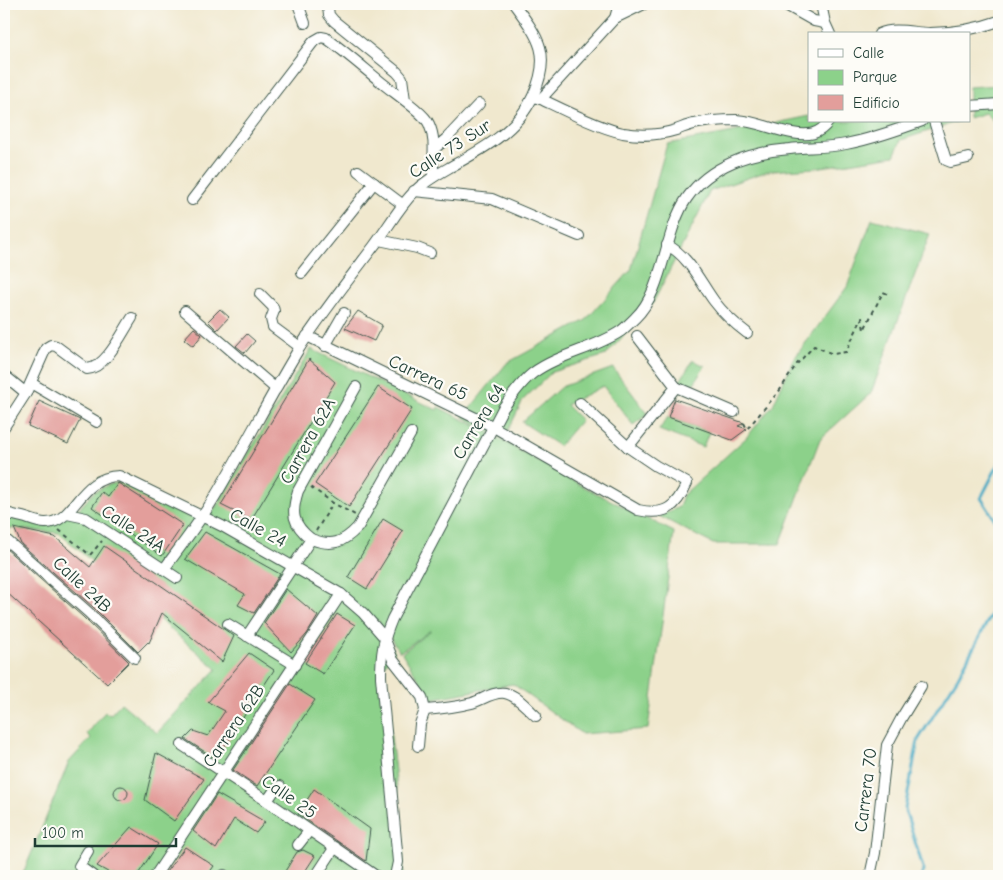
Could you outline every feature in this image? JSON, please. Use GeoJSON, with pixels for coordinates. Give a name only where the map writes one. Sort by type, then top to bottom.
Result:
{"type":"FeatureCollection","features":[{"type":"Feature","properties":{"kind":"street"},"geometry":{"type":"LineString","coordinates":[[298,4],[305,24]]}},
{"type":"Feature","properties":{"kind":"street"},"geometry":{"type":"LineString","coordinates":[[331,4],[328,8],[329,15],[334,21],[402,78],[405,100]]}},
{"type":"Feature","properties":{"kind":"street"},"geometry":{"type":"LineString","coordinates":[[514,4],[534,32],[541,46],[542,62],[537,98]]}},
{"type":"Feature","properties":{"kind":"street"},"geometry":{"type":"LineString","coordinates":[[615,18],[619,4]]}},
{"type":"Feature","properties":{"kind":"street"},"geometry":{"type":"LineString","coordinates":[[537,98],[615,18],[644,4]]}},
{"type":"Feature","properties":{"kind":"street"},"geometry":{"type":"LineString","coordinates":[[784,4],[814,21],[825,23]]}},
{"type":"Feature","properties":{"kind":"street"},"geometry":{"type":"LineString","coordinates":[[821,4],[829,32]]}},
{"type":"Feature","properties":{"kind":"street"},"geometry":{"type":"LineString","coordinates":[[946,32],[962,31],[999,21]]}},
{"type":"Feature","properties":{"kind":"street"},"geometry":{"type":"LineString","coordinates":[[892,32],[914,32]]}},
{"type":"Feature","properties":{"kind":"street"},"geometry":{"type":"LineString","coordinates":[[192,200],[314,41],[321,37],[326,38],[355,60],[405,100],[429,123],[434,148],[433,177]]}},
{"type":"Feature","properties":{"kind":"street"},"geometry":{"type":"LineString","coordinates":[[537,98],[591,122],[622,133],[632,134],[651,135],[674,131],[694,124],[736,120],[756,123],[789,133],[806,135],[813,134],[824,128],[828,122]]}},
{"type":"Feature","properties":{"kind":"street","name":"Calle 73 Sur"},"geometry":{"type":"LineString","coordinates":[[164,569],[202,517],[307,336],[379,240],[402,204],[433,177],[503,136],[537,98]]}},
{"type":"Feature","properties":{"kind":"street"},"geometry":{"type":"LineString","coordinates":[[434,148],[446,139],[478,104]]}},
{"type":"Feature","properties":{"kind":"street"},"geometry":{"type":"LineString","coordinates":[[970,106],[999,104]]}},
{"type":"Feature","properties":{"kind":"street","name":"Carrera 64"},"geometry":{"type":"LineString","coordinates":[[395,876],[398,862],[381,677],[384,637],[392,618],[492,426],[516,390],[531,374],[549,363],[621,330],[640,314],[652,292],[667,245],[686,199],[713,172],[737,160],[760,152],[846,144],[885,134],[919,122]]}},
{"type":"Feature","properties":{"kind":"street"},"geometry":{"type":"LineString","coordinates":[[934,122],[946,160],[951,162],[968,158]]}},
{"type":"Feature","properties":{"kind":"street"},"geometry":{"type":"LineString","coordinates":[[358,171],[402,204]]}},
{"type":"Feature","properties":{"kind":"street"},"geometry":{"type":"LineString","coordinates":[[302,273],[374,183]]}},
{"type":"Feature","properties":{"kind":"street"},"geometry":{"type":"LineString","coordinates":[[414,192],[492,199],[579,236]]}},
{"type":"Feature","properties":{"kind":"street"},"geometry":{"type":"LineString","coordinates":[[379,240],[417,248],[430,253]]}},
{"type":"Feature","properties":{"kind":"street"},"geometry":{"type":"LineString","coordinates":[[667,245],[684,258],[715,303],[747,333]]}},
{"type":"Feature","properties":{"kind":"street"},"geometry":{"type":"LineString","coordinates":[[260,294],[273,307],[274,311],[271,319],[273,327],[300,347]]}},
{"type":"Feature","properties":{"kind":"street"},"geometry":{"type":"LineString","coordinates":[[185,310],[276,389]]}},
{"type":"Feature","properties":{"kind":"street"},"geometry":{"type":"LineString","coordinates":[[326,346],[344,313]]}},
{"type":"Feature","properties":{"kind":"street"},"geometry":{"type":"LineString","coordinates":[[4,427],[32,383],[46,348],[51,345],[56,346],[87,369],[92,369],[104,360],[132,318]]}},
{"type":"Feature","properties":{"kind":"street","name":"Carrera 65"},"geometry":{"type":"LineString","coordinates":[[307,336],[492,426],[638,510],[652,513],[669,508],[681,497],[687,483],[656,466],[628,447]]}},
{"type":"Feature","properties":{"kind":"street"},"geometry":{"type":"LineString","coordinates":[[637,336],[676,387],[734,412]]}},
{"type":"Feature","properties":{"kind":"street"},"geometry":{"type":"LineString","coordinates":[[4,375],[26,393]]}},
{"type":"Feature","properties":{"kind":"street"},"geometry":{"type":"LineString","coordinates":[[32,383],[97,422]]}},
{"type":"Feature","properties":{"kind":"street"},"geometry":{"type":"LineString","coordinates":[[580,403],[628,447],[676,387]]}},
{"type":"Feature","properties":{"kind":"street","name":"Carrera 62A"},"geometry":{"type":"LineString","coordinates":[[313,535],[299,529],[294,516],[293,505],[303,481],[356,388]]}},
{"type":"Feature","properties":{"kind":"street"},"geometry":{"type":"LineString","coordinates":[[247,636],[313,535],[323,544],[334,543],[349,537],[358,526],[411,432]]}},
{"type":"Feature","properties":{"kind":"street","name":"Calle 24"},"geometry":{"type":"LineString","coordinates":[[67,514],[89,487],[101,479],[119,476],[222,526],[341,594],[363,613],[384,637],[393,660],[422,697],[425,710]]}},
{"type":"Feature","properties":{"kind":"street"},"geometry":{"type":"LineString","coordinates":[[4,512],[45,523],[57,521],[67,514]]}},
{"type":"Feature","properties":{"kind":"street","name":"Calle 24A"},"geometry":{"type":"LineString","coordinates":[[67,514],[86,518],[177,578]]}},
{"type":"Feature","properties":{"kind":"street","name":"Calle 24B"},"geometry":{"type":"LineString","coordinates":[[4,538],[88,612],[135,658]]}},
{"type":"Feature","properties":{"kind":"street","name":"Carrera 62B"},"geometry":{"type":"LineString","coordinates":[[158,874],[223,771],[341,594]]}},
{"type":"Feature","properties":{"kind":"street"},"geometry":{"type":"LineString","coordinates":[[228,624],[295,665]]}},
{"type":"Feature","properties":{"kind":"street","name":"Carrera 70"},"geometry":{"type":"LineString","coordinates":[[870,876],[875,854],[887,745],[920,686]]}},
{"type":"Feature","properties":{"kind":"street"},"geometry":{"type":"LineString","coordinates":[[418,746],[420,724],[425,710],[446,709],[472,703],[492,694],[504,692],[512,696],[536,716]]}},
{"type":"Feature","properties":{"kind":"street","name":"Calle 25"},"geometry":{"type":"LineString","coordinates":[[182,745],[376,876]]}},
{"type":"Feature","properties":{"kind":"street"},"geometry":{"type":"LineString","coordinates":[[267,801],[274,790],[280,786]]}},
{"type":"Feature","properties":{"kind":"street"},"geometry":{"type":"LineString","coordinates":[[298,845],[309,830]]}},
{"type":"Feature","properties":{"kind":"street"},"geometry":{"type":"LineString","coordinates":[[316,876],[335,847]]}},
{"type":"Feature","properties":{"kind":"street"},"geometry":{"type":"LineString","coordinates":[[88,851],[79,866],[93,876]]}},
{"type":"Feature","properties":{"kind":"path"},"geometry":{"type":"LineString","coordinates":[[744,423],[747,429],[780,390],[796,364],[814,346],[833,354],[846,352],[862,318],[864,330],[883,292],[888,294]]}},
{"type":"Feature","properties":{"kind":"path"},"geometry":{"type":"LineString","coordinates":[[303,481],[333,503],[364,518]]}},
{"type":"Feature","properties":{"kind":"path"},"geometry":{"type":"LineString","coordinates":[[313,535],[333,503]]}},
{"type":"Feature","properties":{"kind":"path"},"geometry":{"type":"LineString","coordinates":[[58,529],[90,555],[109,533]]}},
{"type":"Feature","properties":{"kind":"green space"},"geometry":{"type":"Polygon","coordinates":[[[999,85],[999,127],[985,113],[970,118],[970,87],[999,85]]]}},
{"type":"Feature","properties":{"kind":"green space"},"geometry":{"type":"Polygon","coordinates":[[[808,116],[808,122],[956,122],[901,140],[894,156],[815,168],[768,171],[710,191],[653,303],[606,355],[552,372],[523,400],[504,439],[463,417],[507,363],[586,320],[631,270],[667,144],[808,116]]]}},
{"type":"Feature","properties":{"kind":"green space"},"geometry":{"type":"Polygon","coordinates":[[[872,219],[930,234],[871,393],[820,439],[780,544],[713,544],[659,516],[679,507],[683,495],[746,438],[773,405],[793,360],[847,287],[872,219]]]}},
{"type":"Feature","properties":{"kind":"green space"},"geometry":{"type":"Polygon","coordinates":[[[311,349],[437,410],[438,407],[478,427],[584,487],[674,532],[648,729],[582,734],[513,684],[431,699],[402,653],[431,630],[400,652],[377,619],[374,625],[395,652],[383,667],[403,841],[403,876],[22,876],[69,762],[91,738],[87,734],[105,712],[110,715],[121,703],[157,733],[217,669],[59,533],[5,528],[4,514],[47,526],[79,509],[94,492],[108,485],[126,480],[189,517],[214,510],[311,349]]]}},
{"type":"Feature","properties":{"kind":"green space"},"geometry":{"type":"Polygon","coordinates":[[[693,360],[705,366],[693,385],[680,381],[693,360]]]}},
{"type":"Feature","properties":{"kind":"green space"},"geometry":{"type":"Polygon","coordinates":[[[613,368],[648,414],[633,425],[603,386],[566,405],[581,420],[559,446],[522,422],[561,387],[613,368]]]}},
{"type":"Feature","properties":{"kind":"green space"},"geometry":{"type":"Polygon","coordinates":[[[668,417],[709,432],[703,447],[659,430],[668,417]]]}},
{"type":"Feature","properties":{"kind":"building"},"geometry":{"type":"Polygon","coordinates":[[[220,309],[229,317],[217,330],[208,321],[220,309]]]}},
{"type":"Feature","properties":{"kind":"building"},"geometry":{"type":"Polygon","coordinates":[[[358,311],[382,325],[374,341],[345,328],[358,311]]]}},
{"type":"Feature","properties":{"kind":"building"},"geometry":{"type":"Polygon","coordinates":[[[194,328],[202,335],[193,346],[184,339],[194,328]]]}},
{"type":"Feature","properties":{"kind":"building"},"geometry":{"type":"Polygon","coordinates":[[[247,334],[255,341],[245,353],[236,346],[247,334]]]}},
{"type":"Feature","properties":{"kind":"building"},"geometry":{"type":"Polygon","coordinates":[[[309,359],[335,382],[251,520],[221,505],[309,359]]]}},
{"type":"Feature","properties":{"kind":"building"},"geometry":{"type":"Polygon","coordinates":[[[378,387],[412,409],[349,507],[315,484],[378,387]]]}},
{"type":"Feature","properties":{"kind":"building"},"geometry":{"type":"Polygon","coordinates":[[[675,399],[744,423],[738,426],[747,429],[732,440],[668,417],[675,399]]]}},
{"type":"Feature","properties":{"kind":"building"},"geometry":{"type":"Polygon","coordinates":[[[39,401],[80,420],[68,444],[28,426],[39,401]]]}},
{"type":"Feature","properties":{"kind":"building"},"geometry":{"type":"Polygon","coordinates":[[[118,483],[183,525],[162,556],[92,507],[102,492],[108,497],[118,483]]]}},
{"type":"Feature","properties":{"kind":"building"},"geometry":{"type":"Polygon","coordinates":[[[383,519],[403,531],[367,589],[348,577],[383,519]]]}},
{"type":"Feature","properties":{"kind":"building"},"geometry":{"type":"Polygon","coordinates":[[[14,528],[55,537],[90,567],[104,546],[234,636],[222,662],[162,613],[149,643],[138,652],[93,607],[21,544],[14,528]]]}},
{"type":"Feature","properties":{"kind":"building"},"geometry":{"type":"Polygon","coordinates":[[[205,532],[280,574],[254,613],[238,605],[245,594],[185,559],[205,532]]]}},
{"type":"Feature","properties":{"kind":"building"},"geometry":{"type":"Polygon","coordinates":[[[4,547],[83,617],[129,662],[107,684],[4,590],[4,547]]]}},
{"type":"Feature","properties":{"kind":"building"},"geometry":{"type":"Polygon","coordinates":[[[286,589],[318,616],[307,634],[291,652],[264,623],[286,589]]]}},
{"type":"Feature","properties":{"kind":"building"},"geometry":{"type":"Polygon","coordinates":[[[337,614],[355,625],[323,674],[305,663],[337,614]]]}},
{"type":"Feature","properties":{"kind":"building"},"geometry":{"type":"Polygon","coordinates":[[[249,653],[274,670],[216,759],[185,739],[193,731],[208,736],[225,711],[208,702],[249,653]]]}},
{"type":"Feature","properties":{"kind":"building"},"geometry":{"type":"Polygon","coordinates":[[[290,684],[315,700],[257,786],[233,770],[290,684]]]}},
{"type":"Feature","properties":{"kind":"building"},"geometry":{"type":"Polygon","coordinates":[[[156,753],[204,779],[174,821],[145,800],[156,753]]]}},
{"type":"Feature","properties":{"kind":"building"},"geometry":{"type":"Polygon","coordinates":[[[118,786],[124,786],[128,793],[124,800],[118,800],[114,796],[114,790],[118,786]]]}},
{"type":"Feature","properties":{"kind":"building"},"geometry":{"type":"Polygon","coordinates":[[[314,789],[370,829],[366,861],[298,814],[314,789]]]}},
{"type":"Feature","properties":{"kind":"building"},"geometry":{"type":"Polygon","coordinates":[[[217,794],[265,822],[256,833],[234,819],[216,849],[193,831],[217,794]]]}},
{"type":"Feature","properties":{"kind":"building"},"geometry":{"type":"Polygon","coordinates":[[[131,827],[158,844],[137,876],[115,876],[97,866],[131,827]]]}},
{"type":"Feature","properties":{"kind":"building"},"geometry":{"type":"Polygon","coordinates":[[[185,847],[214,866],[207,876],[163,876],[185,847]]]}},
{"type":"Feature","properties":{"kind":"building"},"geometry":{"type":"Polygon","coordinates":[[[303,850],[315,856],[302,876],[282,876],[297,852],[303,850]]]}},
{"type":"Feature","properties":{"kind":"waterway"},"geometry":{"type":"LineString","coordinates":[[999,463],[981,498],[999,526]]}},
{"type":"Feature","properties":{"kind":"waterway"},"geometry":{"type":"LineString","coordinates":[[921,876],[924,871],[905,809],[918,740],[958,677],[992,613],[999,552]]}}]}
